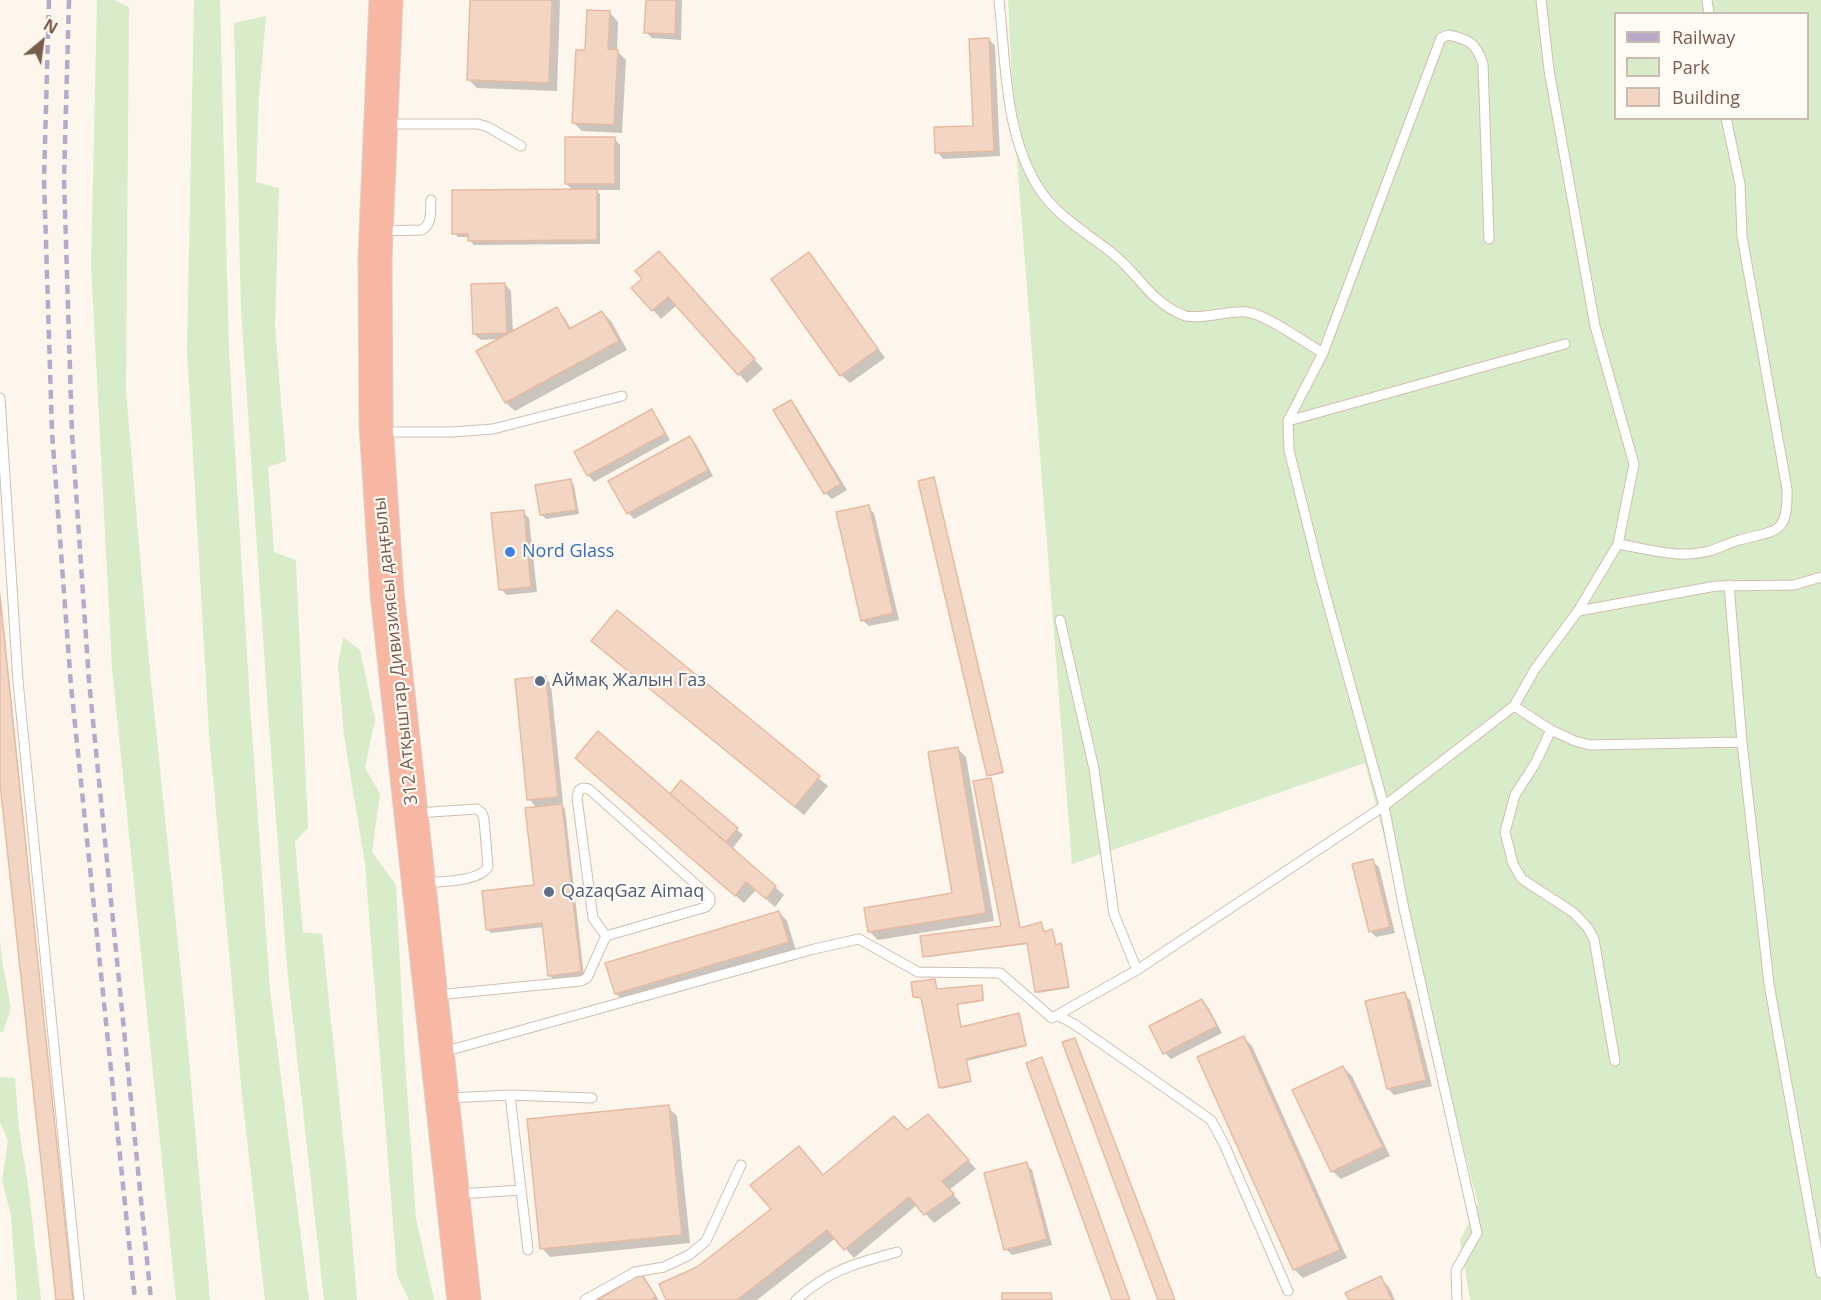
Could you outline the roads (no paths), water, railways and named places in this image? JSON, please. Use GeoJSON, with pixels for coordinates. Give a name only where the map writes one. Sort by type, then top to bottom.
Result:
{"type":"FeatureCollection","features":[{"type":"Feature","properties":{"kind":"highway","name":"312 Атқыштар Дивизиясы даңғылы"},"geometry":{"type":"LineString","coordinates":[[386,0],[376,231],[377,432],[387,593],[464,1300]]}},
{"type":"Feature","properties":{"kind":"lane"},"geometry":{"type":"LineString","coordinates":[[999,0],[1011,110],[1022,154],[1041,191],[1076,228],[1113,254],[1159,302],[1186,317],[1248,312],[1271,322],[1323,353]]}},
{"type":"Feature","properties":{"kind":"lane"},"geometry":{"type":"LineString","coordinates":[[437,1054],[814,949],[859,939],[918,972],[1000,973],[1052,1018],[1137,970],[1384,806],[1514,706],[1535,669],[1578,611],[1618,544],[1634,464],[1595,326],[1549,70],[1541,0]]}},
{"type":"Feature","properties":{"kind":"lane"},"geometry":{"type":"LineString","coordinates":[[1457,1300],[1456,1270],[1477,1233],[1404,909],[1384,806],[1320,575],[1289,450],[1288,421],[1323,353],[1441,38],[1448,35],[1466,39],[1478,50],[1483,64],[1490,238]]}},
{"type":"Feature","properties":{"kind":"lane"},"geometry":{"type":"LineString","coordinates":[[1618,544],[1678,554],[1707,552],[1737,540],[1771,533],[1780,527],[1785,518],[1787,489],[1742,236],[1740,184],[1726,120]]}},
{"type":"Feature","properties":{"kind":"lane"},"geometry":{"type":"LineString","coordinates":[[380,124],[478,124],[488,127],[521,146]]}},
{"type":"Feature","properties":{"kind":"lane"},"geometry":{"type":"LineString","coordinates":[[376,231],[426,229],[431,200]]}},
{"type":"Feature","properties":{"kind":"lane"},"geometry":{"type":"LineString","coordinates":[[1288,421],[1565,344]]}},
{"type":"Feature","properties":{"kind":"lane"},"geometry":{"type":"LineString","coordinates":[[377,432],[452,432],[493,429],[622,396]]}},
{"type":"Feature","properties":{"kind":"lane"},"geometry":{"type":"LineString","coordinates":[[0,398],[18,681],[79,1300]]}},
{"type":"Feature","properties":{"kind":"lane"},"geometry":{"type":"LineString","coordinates":[[1578,611],[1729,585],[1794,585],[1821,577]]}},
{"type":"Feature","properties":{"kind":"lane"},"geometry":{"type":"LineString","coordinates":[[1729,585],[1742,742],[1769,984],[1821,1273]]}},
{"type":"Feature","properties":{"kind":"lane"},"geometry":{"type":"LineString","coordinates":[[1060,620],[1094,769],[1114,914],[1137,970]]}},
{"type":"Feature","properties":{"kind":"lane"},"geometry":{"type":"LineString","coordinates":[[1514,706],[1551,730],[1590,745],[1742,742]]}},
{"type":"Feature","properties":{"kind":"lane"},"geometry":{"type":"LineString","coordinates":[[1551,730],[1536,762],[1515,795],[1505,832],[1513,864],[1522,879],[1575,913],[1588,927],[1594,939],[1615,1061]]}},
{"type":"Feature","properties":{"kind":"lane"},"geometry":{"type":"LineString","coordinates":[[431,996],[581,981],[587,978],[606,936],[706,907],[710,902],[710,897],[589,789],[584,788],[579,790],[577,798],[593,918],[606,936]]}},
{"type":"Feature","properties":{"kind":"lane"},"geometry":{"type":"LineString","coordinates":[[412,813],[477,809],[482,813],[484,819],[488,867],[485,872],[476,877],[419,884]]}},
{"type":"Feature","properties":{"kind":"lane"},"geometry":{"type":"LineString","coordinates":[[1057,1014],[1084,1030],[1211,1120],[1224,1144],[1288,1291]]}},
{"type":"Feature","properties":{"kind":"lane"},"geometry":{"type":"LineString","coordinates":[[442,1098],[510,1095],[592,1098]]}},
{"type":"Feature","properties":{"kind":"lane"},"geometry":{"type":"LineString","coordinates":[[510,1095],[528,1250]]}},
{"type":"Feature","properties":{"kind":"lane"},"geometry":{"type":"LineString","coordinates":[[585,1300],[634,1272],[664,1267],[689,1255],[706,1242],[741,1165]]}},
{"type":"Feature","properties":{"kind":"lane"},"geometry":{"type":"LineString","coordinates":[[453,1194],[521,1190]]}},
{"type":"Feature","properties":{"kind":"lane"},"geometry":{"type":"LineString","coordinates":[[796,1300],[815,1283],[848,1265],[897,1252]]}},
{"type":"Feature","properties":{"kind":"railway"},"geometry":{"type":"LineString","coordinates":[[49,0],[44,179],[52,432],[71,686],[135,1300]]}},
{"type":"Feature","properties":{"kind":"railway"},"geometry":{"type":"LineString","coordinates":[[69,0],[64,179],[72,433],[89,681],[151,1300]]}},
{"type":"Feature","properties":{"kind":"place","name":"Nord Glass"},"geometry":{"type":"Point","coordinates":[510,552]}},
{"type":"Feature","properties":{"kind":"place","name":"Аймақ Жалын Газ"},"geometry":{"type":"Point","coordinates":[540,681]}},
{"type":"Feature","properties":{"kind":"place","name":"QazaqGaz Aimaq"},"geometry":{"type":"Point","coordinates":[549,892]}}]}
